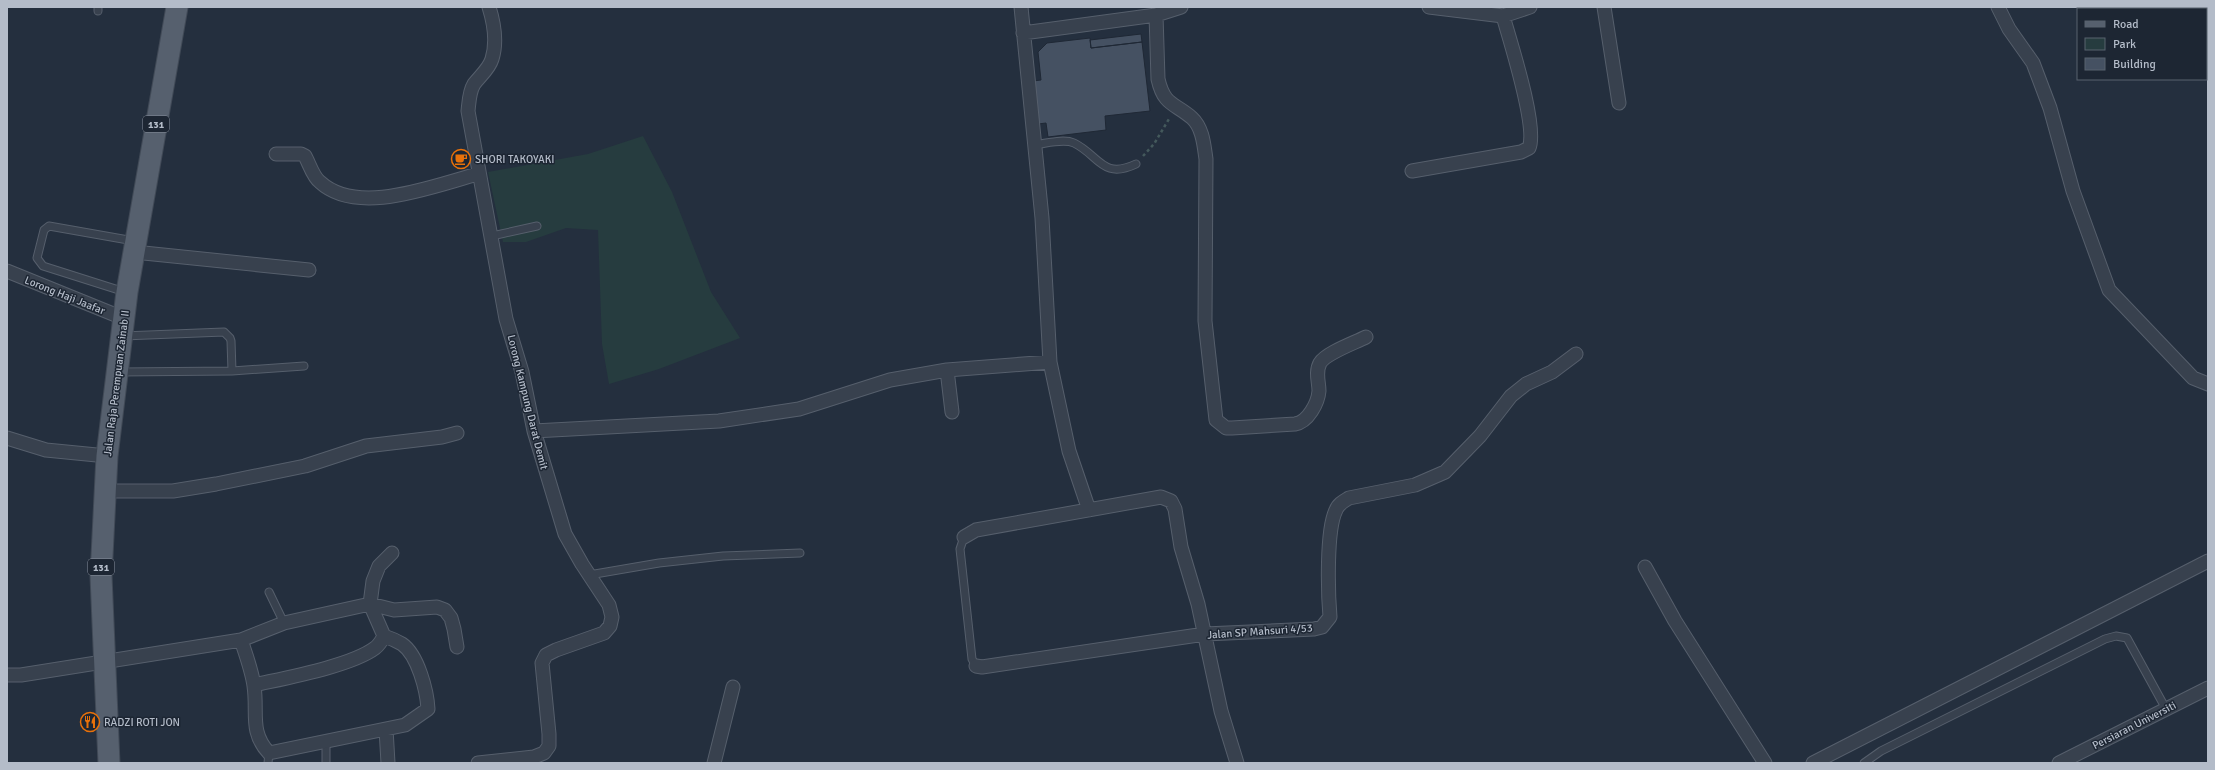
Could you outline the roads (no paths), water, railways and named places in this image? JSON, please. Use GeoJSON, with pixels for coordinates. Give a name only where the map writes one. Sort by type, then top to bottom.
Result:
{"type":"FeatureCollection","features":[{"type":"Feature","properties":{"kind":"main road","name":"Jalan Raja Perempuan Zainab II"},"geometry":{"type":"LineString","coordinates":[[109,763],[101,576],[107,456],[116,372],[127,292],[177,7]]}},
{"type":"Feature","properties":{"kind":"street","name":"Lorong Kampung Darat Demit"},"geometry":{"type":"LineString","coordinates":[[478,763],[534,757],[544,753],[549,746],[549,734],[542,663],[546,656],[556,650],[604,632],[610,626],[612,617],[609,605],[565,534],[534,432],[522,372],[506,319],[492,236],[478,174],[468,111],[469,99],[474,85],[483,75],[492,60],[495,42],[490,7]]}},
{"type":"Feature","properties":{"kind":"street"},"geometry":{"type":"LineString","coordinates":[[1021,7],[1042,218],[1050,362],[1069,451],[1089,510]]}},
{"type":"Feature","properties":{"kind":"street"},"geometry":{"type":"LineString","coordinates":[[1023,33],[1156,15],[1181,7]]}},
{"type":"Feature","properties":{"kind":"street"},"geometry":{"type":"LineString","coordinates":[[1429,7],[1503,16],[1530,7]]}},
{"type":"Feature","properties":{"kind":"street"},"geometry":{"type":"LineString","coordinates":[[1604,7],[1619,103]]}},
{"type":"Feature","properties":{"kind":"street"},"geometry":{"type":"LineString","coordinates":[[1998,7],[2009,29],[2033,64],[2050,108],[2073,191],[2109,290],[2193,378],[2208,384]]}},
{"type":"Feature","properties":{"kind":"street"},"geometry":{"type":"LineString","coordinates":[[1156,15],[1158,80],[1166,99],[1175,108],[1192,118],[1202,137],[1206,159],[1205,321],[1214,413],[1220,424],[1232,428],[1295,424],[1303,422],[1309,415],[1319,394],[1317,374],[1319,364],[1326,357],[1366,337]]}},
{"type":"Feature","properties":{"kind":"street"},"geometry":{"type":"LineString","coordinates":[[1412,171],[1521,152],[1529,148],[1531,142],[1527,111],[1503,16]]}},
{"type":"Feature","properties":{"kind":"street"},"geometry":{"type":"LineString","coordinates":[[276,154],[301,154],[306,156],[318,182],[337,194],[364,199],[414,192],[478,174]]}},
{"type":"Feature","properties":{"kind":"street"},"geometry":{"type":"LineString","coordinates":[[135,247],[309,270]]}},
{"type":"Feature","properties":{"kind":"street","name":"Lorong Haji Jaafar"},"geometry":{"type":"LineString","coordinates":[[7,271],[122,327]]}},
{"type":"Feature","properties":{"kind":"street","name":"Jalan SP Mahsuri 4/53"},"geometry":{"type":"LineString","coordinates":[[976,666],[982,667],[1205,634],[1314,629],[1322,626],[1330,617],[1327,590],[1332,524],[1336,509],[1349,498],[1415,485],[1445,472],[1480,436],[1511,396],[1526,384],[1552,372],[1576,354]]}},
{"type":"Feature","properties":{"kind":"street"},"geometry":{"type":"LineString","coordinates":[[534,432],[719,421],[799,409],[890,380],[947,370],[1050,362]]}},
{"type":"Feature","properties":{"kind":"street"},"geometry":{"type":"LineString","coordinates":[[947,370],[952,412]]}},
{"type":"Feature","properties":{"kind":"street"},"geometry":{"type":"LineString","coordinates":[[105,491],[173,491],[216,484],[305,466],[366,446],[442,437],[457,433]]}},
{"type":"Feature","properties":{"kind":"street"},"geometry":{"type":"LineString","coordinates":[[7,438],[46,450],[107,456]]}},
{"type":"Feature","properties":{"kind":"street"},"geometry":{"type":"LineString","coordinates":[[964,537],[976,530],[1161,497],[1171,501],[1175,509],[1181,547],[1205,634],[1221,711],[1237,763]]}},
{"type":"Feature","properties":{"kind":"street"},"geometry":{"type":"LineString","coordinates":[[241,640],[254,685],[256,733],[268,758],[326,740],[406,725],[428,709],[426,688],[418,666],[403,644],[384,636],[370,604],[373,581],[379,566],[392,553]]}},
{"type":"Feature","properties":{"kind":"street"},"geometry":{"type":"LineString","coordinates":[[1813,763],[2208,561]]}},
{"type":"Feature","properties":{"kind":"street"},"geometry":{"type":"LineString","coordinates":[[1645,567],[1675,622],[1765,763]]}},
{"type":"Feature","properties":{"kind":"street"},"geometry":{"type":"LineString","coordinates":[[7,675],[21,675],[241,640],[284,623],[370,604],[394,610],[437,607],[445,610],[451,618],[457,647]]}},
{"type":"Feature","properties":{"kind":"street"},"geometry":{"type":"LineString","coordinates":[[254,685],[315,671],[364,655],[376,647],[384,636]]}},
{"type":"Feature","properties":{"kind":"street"},"geometry":{"type":"LineString","coordinates":[[714,763],[733,687]]}},
{"type":"Feature","properties":{"kind":"street","name":"Persiaran Universiti"},"geometry":{"type":"LineString","coordinates":[[2059,763],[2208,688]]}},
{"type":"Feature","properties":{"kind":"street"},"geometry":{"type":"LineString","coordinates":[[386,729],[388,763]]}},
{"type":"Feature","properties":{"kind":"lane"},"geometry":{"type":"LineString","coordinates":[[1034,145],[1064,141],[1074,142],[1103,166],[1115,169],[1127,168],[1136,164]]}},
{"type":"Feature","properties":{"kind":"lane"},"geometry":{"type":"LineString","coordinates":[[127,292],[44,266],[37,258],[44,230],[49,226],[135,247]]}},
{"type":"Feature","properties":{"kind":"lane"},"geometry":{"type":"LineString","coordinates":[[492,236],[537,226]]}},
{"type":"Feature","properties":{"kind":"lane"},"geometry":{"type":"LineString","coordinates":[[122,327],[224,332],[231,341],[232,370]]}},
{"type":"Feature","properties":{"kind":"lane"},"geometry":{"type":"LineString","coordinates":[[116,372],[232,370],[304,366]]}},
{"type":"Feature","properties":{"kind":"lane"},"geometry":{"type":"LineString","coordinates":[[964,537],[960,549],[972,659],[976,666]]}},
{"type":"Feature","properties":{"kind":"lane"},"geometry":{"type":"LineString","coordinates":[[589,575],[659,563],[723,556],[800,553]]}},
{"type":"Feature","properties":{"kind":"lane"},"geometry":{"type":"LineString","coordinates":[[269,592],[284,623]]}},
{"type":"Feature","properties":{"kind":"lane"},"geometry":{"type":"LineString","coordinates":[[1864,763],[1881,751],[2105,639],[2116,636],[2126,638],[2166,709]]}},
{"type":"Feature","properties":{"kind":"lane"},"geometry":{"type":"LineString","coordinates":[[326,740],[326,763]]}},
{"type":"Feature","properties":{"kind":"place","name":"SHORI TAKOYAKI"},"geometry":{"type":"Point","coordinates":[461,159]}},
{"type":"Feature","properties":{"kind":"place","name":"RADZI ROTI JON"},"geometry":{"type":"Point","coordinates":[90,722]}}]}
